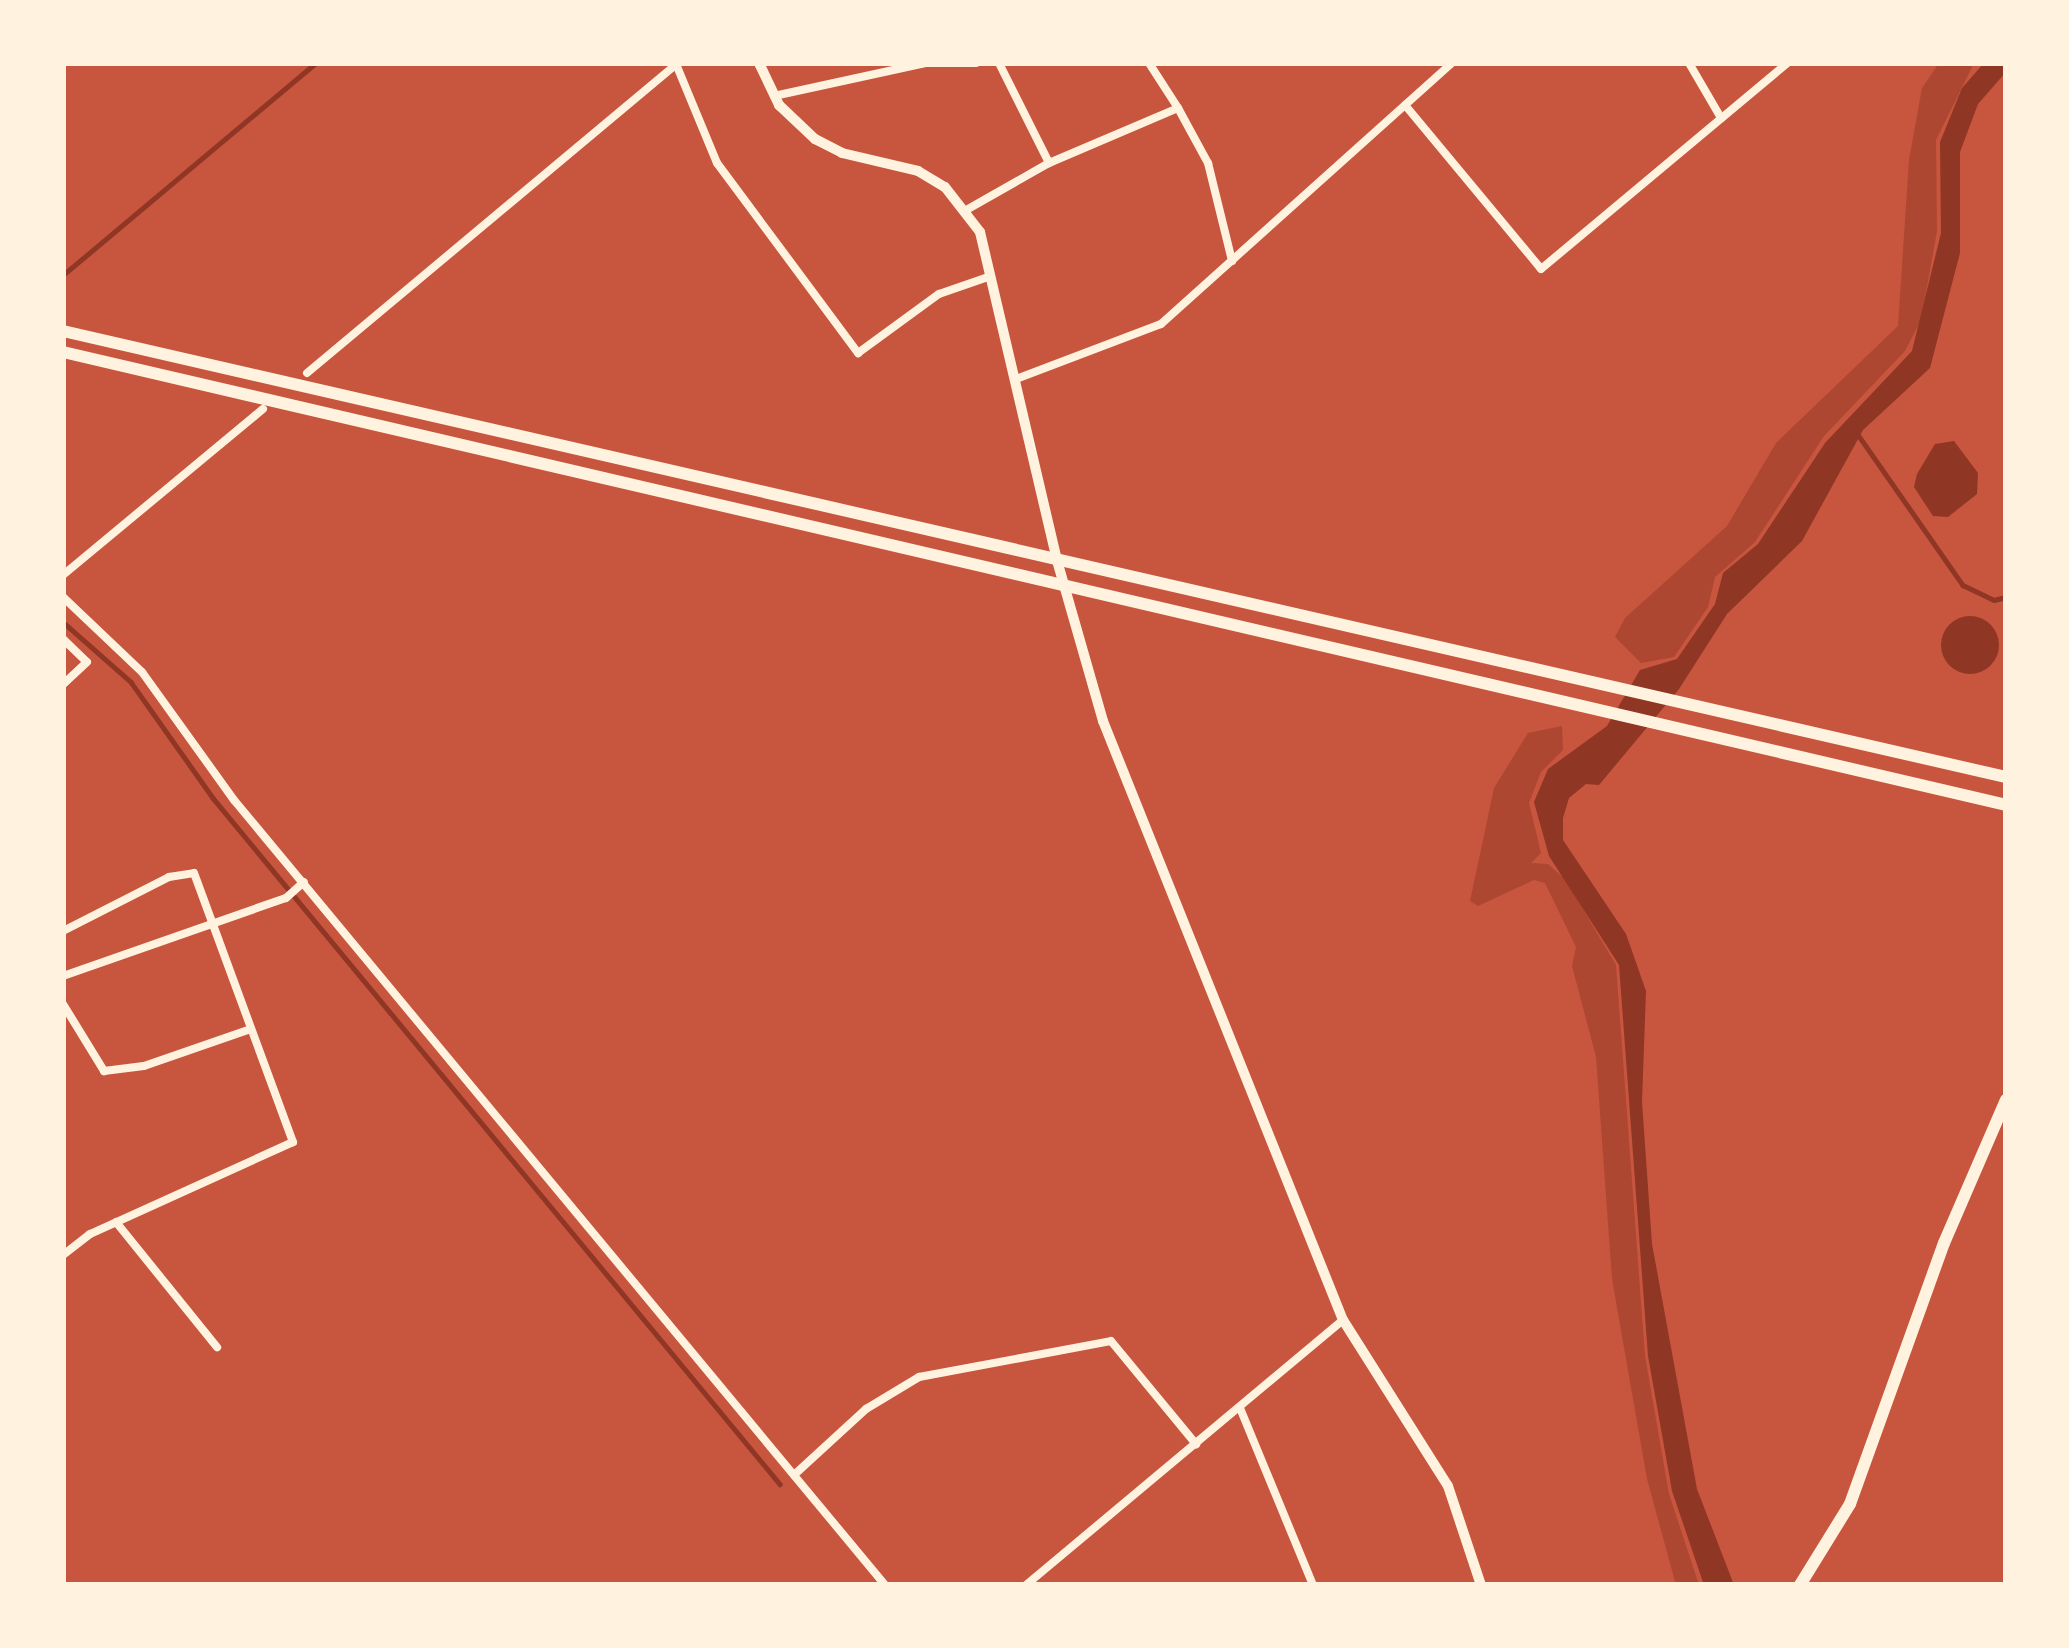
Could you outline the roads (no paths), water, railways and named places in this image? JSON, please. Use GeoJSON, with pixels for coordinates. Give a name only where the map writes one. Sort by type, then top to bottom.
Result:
{"type":"FeatureCollection","features":[{"type":"Feature","properties":{"kind":"main road"},"geometry":{"type":"LineString","coordinates":[[758,63],[774,95],[815,139],[842,153],[918,171],[968,209],[991,276],[1056,557],[1129,790],[1343,1320],[1448,1486],[1481,1585]]}},
{"type":"Feature","properties":{"kind":"main road"},"geometry":{"type":"LineString","coordinates":[[63,331],[2006,777]]}},
{"type":"Feature","properties":{"kind":"main road"},"geometry":{"type":"LineString","coordinates":[[63,352],[1771,746],[2006,806]]}},
{"type":"Feature","properties":{"kind":"main road"},"geometry":{"type":"LineString","coordinates":[[1800,1585],[1850,1504],[1944,1243],[2006,1100]]}},
{"type":"Feature","properties":{"kind":"street"},"geometry":{"type":"LineString","coordinates":[[307,373],[676,63],[717,163],[859,352],[939,294],[991,276]]}},
{"type":"Feature","properties":{"kind":"street"},"geometry":{"type":"LineString","coordinates":[[774,95],[926,63],[976,63]]}},
{"type":"Feature","properties":{"kind":"street"},"geometry":{"type":"LineString","coordinates":[[999,63],[1049,163]]}},
{"type":"Feature","properties":{"kind":"street"},"geometry":{"type":"LineString","coordinates":[[1149,63],[1208,163],[1232,261]]}},
{"type":"Feature","properties":{"kind":"street"},"geometry":{"type":"LineString","coordinates":[[1016,379],[1147,334],[1452,63]]}},
{"type":"Feature","properties":{"kind":"street"},"geometry":{"type":"LineString","coordinates":[[1689,63],[1721,118]]}},
{"type":"Feature","properties":{"kind":"street"},"geometry":{"type":"LineString","coordinates":[[1405,105],[1541,269],[1787,63]]}},
{"type":"Feature","properties":{"kind":"street"},"geometry":{"type":"LineString","coordinates":[[968,209],[1049,163],[1178,108]]}},
{"type":"Feature","properties":{"kind":"street"},"geometry":{"type":"LineString","coordinates":[[63,575],[263,409]]}},
{"type":"Feature","properties":{"kind":"street"},"geometry":{"type":"LineString","coordinates":[[63,597],[142,672],[301,885],[885,1585]]}},
{"type":"Feature","properties":{"kind":"street"},"geometry":{"type":"LineString","coordinates":[[63,639],[87,662],[63,684]]}},
{"type":"Feature","properties":{"kind":"street"},"geometry":{"type":"LineString","coordinates":[[63,931],[169,877],[194,873],[293,1142],[116,1222],[63,1255]]}},
{"type":"Feature","properties":{"kind":"street"},"geometry":{"type":"LineString","coordinates":[[63,976],[212,927],[286,898],[301,885]]}},
{"type":"Feature","properties":{"kind":"street"},"geometry":{"type":"LineString","coordinates":[[63,1004],[104,1071],[144,1066],[248,1030]]}},
{"type":"Feature","properties":{"kind":"street"},"geometry":{"type":"LineString","coordinates":[[116,1222],[217,1347]]}},
{"type":"Feature","properties":{"kind":"street"},"geometry":{"type":"LineString","coordinates":[[1026,1585],[1343,1320]]}},
{"type":"Feature","properties":{"kind":"street"},"geometry":{"type":"LineString","coordinates":[[794,1475],[866,1409],[919,1377],[1111,1341],[1196,1444]]}},
{"type":"Feature","properties":{"kind":"street"},"geometry":{"type":"LineString","coordinates":[[1240,1408],[1313,1585]]}},
{"type":"Feature","properties":{"kind":"street"},"geometry":{"type":"LineString","coordinates":[[1814,1569],[1814,1585]]}},
{"type":"Feature","properties":{"kind":"waterway"},"geometry":{"type":"LineString","coordinates":[[63,275],[316,63]]}},
{"type":"Feature","properties":{"kind":"waterway"},"geometry":{"type":"LineString","coordinates":[[1859,436],[1963,585],[1994,600],[2006,597]]}},
{"type":"Feature","properties":{"kind":"waterway"},"geometry":{"type":"LineString","coordinates":[[63,622],[131,682],[213,798],[780,1484]]}}]}
